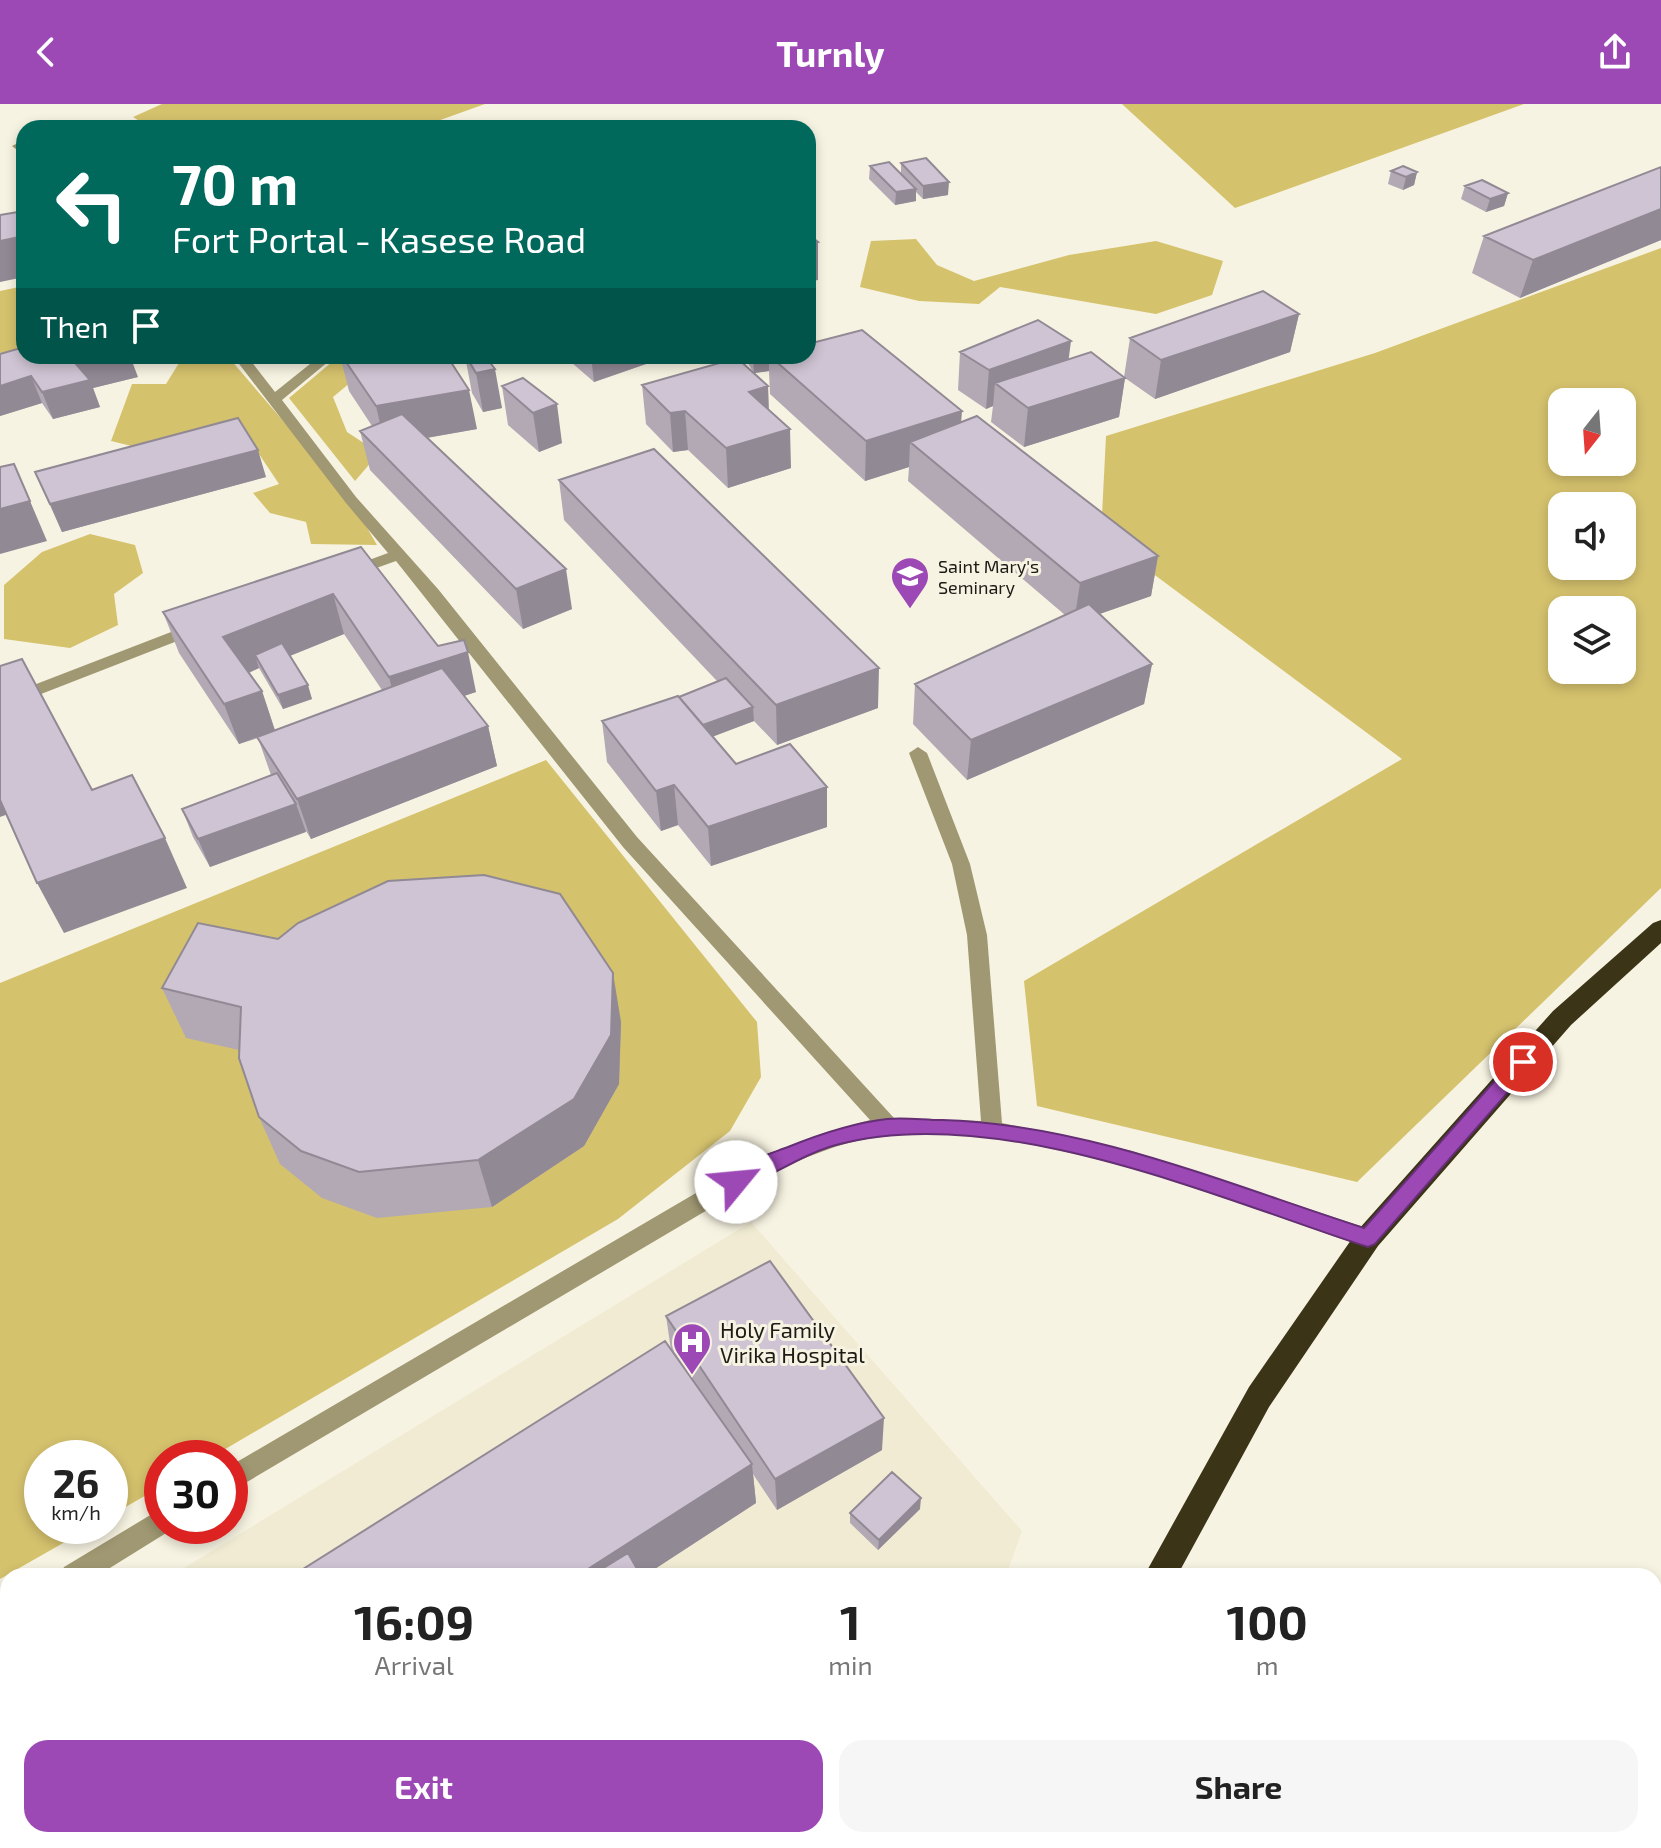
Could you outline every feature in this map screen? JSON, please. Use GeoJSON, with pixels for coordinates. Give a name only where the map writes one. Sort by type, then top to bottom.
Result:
{"type":"FeatureCollection","features":[{"type":"Feature","properties":{"kind":"highway"},"geometry":{"type":"LineString","coordinates":[[1164,1568],[1259,1397],[1368,1238],[1562,1018],[1661,929]]}},
{"type":"Feature","properties":{"kind":"street"},"geometry":{"type":"LineString","coordinates":[[247,364],[630,842],[889,1127]]}},
{"type":"Feature","properties":{"kind":"street"},"geometry":{"type":"LineString","coordinates":[[276,398],[318,364]]}},
{"type":"Feature","properties":{"kind":"street"},"geometry":{"type":"LineString","coordinates":[[325,581],[397,555]]}},
{"type":"Feature","properties":{"kind":"street"},"geometry":{"type":"LineString","coordinates":[[0,704],[211,622]]}},
{"type":"Feature","properties":{"kind":"street"},"geometry":{"type":"LineString","coordinates":[[918,753],[961,864],[977,935],[992,1130]]}},
{"type":"Feature","properties":{"kind":"street"},"geometry":{"type":"LineString","coordinates":[[248,1469],[762,1166],[832,1138],[889,1127],[992,1130],[1062,1143],[1143,1165],[1368,1238]]}},
{"type":"Feature","properties":{"kind":"street"},"geometry":{"type":"LineString","coordinates":[[86,1568],[144,1532]]}},
{"type":"Feature","properties":{"kind":"shaded area"},"geometry":{"type":"Polygon","coordinates":[[[162,104],[485,104],[440,120],[138,120],[133,117],[162,104]]]}},
{"type":"Feature","properties":{"kind":"shaded area"},"geometry":{"type":"Polygon","coordinates":[[[1122,104],[1524,104],[1235,208],[1122,104]]]}},
{"type":"Feature","properties":{"kind":"shaded area"},"geometry":{"type":"Polygon","coordinates":[[[916,239],[937,265],[974,281],[1069,255],[1156,241],[1223,261],[1212,295],[1156,314],[1000,287],[979,304],[919,301],[860,287],[871,241],[916,239]]]}},
{"type":"Feature","properties":{"kind":"shaded area"},"geometry":{"type":"Polygon","coordinates":[[[1661,248],[1661,888],[1357,1182],[1037,1106],[1024,981],[1402,759],[1101,535],[1106,436],[1375,353],[1661,248]]]}},
{"type":"Feature","properties":{"kind":"shaded area"},"geometry":{"type":"Polygon","coordinates":[[[16,288],[16,352],[0,353],[0,291],[16,288]]]}},
{"type":"Feature","properties":{"kind":"shaded area"},"geometry":{"type":"Polygon","coordinates":[[[178,364],[234,364],[351,500],[377,545],[311,544],[306,522],[270,513],[253,493],[279,484],[251,442],[148,450],[111,441],[132,384],[166,384],[178,364]]]}},
{"type":"Feature","properties":{"kind":"shaded area"},"geometry":{"type":"Polygon","coordinates":[[[329,364],[376,364],[333,397],[347,432],[379,453],[355,481],[289,398],[329,364]]]}},
{"type":"Feature","properties":{"kind":"shaded area"},"geometry":{"type":"Polygon","coordinates":[[[90,534],[135,545],[143,573],[114,594],[118,625],[70,648],[4,639],[4,585],[42,552],[90,534]]]}},
{"type":"Feature","properties":{"kind":"shaded area"},"geometry":{"type":"Polygon","coordinates":[[[546,760],[757,1022],[761,1077],[730,1131],[618,1219],[241,1440],[144,1440],[144,1496],[128,1506],[128,1440],[24,1440],[24,1544],[61,1544],[19,1568],[0,1568],[0,983],[546,760]]]}},
{"type":"Feature","properties":{"kind":"shaded area","name":"Holy Family Virika Hospital"},"geometry":{"type":"Polygon","coordinates":[[[751,1222],[1022,1531],[1009,1568],[184,1568],[223,1544],[248,1544],[248,1529],[751,1222]]]}},
{"type":"Feature","properties":{"kind":"building"},"geometry":{"type":"Polygon","coordinates":[[[926,158],[949,182],[923,186],[901,163],[926,158]]]}},
{"type":"Feature","properties":{"kind":"building"},"geometry":{"type":"Polygon","coordinates":[[[889,162],[916,189],[896,192],[870,166],[889,162]]]}},
{"type":"Feature","properties":{"kind":"building"},"geometry":{"type":"Polygon","coordinates":[[[1403,166],[1417,172],[1406,177],[1391,171],[1403,166]]]}},
{"type":"Feature","properties":{"kind":"building"},"geometry":{"type":"Polygon","coordinates":[[[1661,167],[1661,209],[1533,260],[1484,236],[1661,167]]]}},
{"type":"Feature","properties":{"kind":"building"},"geometry":{"type":"Polygon","coordinates":[[[1482,180],[1508,193],[1490,199],[1465,186],[1482,180]]]}},
{"type":"Feature","properties":{"kind":"building"},"geometry":{"type":"Polygon","coordinates":[[[16,212],[16,238],[0,241],[0,215],[16,212]]]}},
{"type":"Feature","properties":{"kind":"building"},"geometry":{"type":"Polygon","coordinates":[[[1263,291],[1299,314],[1161,360],[1130,338],[1263,291]]]}},
{"type":"Feature","properties":{"kind":"building"},"geometry":{"type":"Polygon","coordinates":[[[1038,320],[1071,341],[989,370],[960,352],[1038,320]]]}},
{"type":"Feature","properties":{"kind":"building"},"geometry":{"type":"Polygon","coordinates":[[[862,330],[962,411],[866,441],[779,364],[816,364],[816,342],[862,330]]]}},
{"type":"Feature","properties":{"kind":"building"},"geometry":{"type":"Polygon","coordinates":[[[16,349],[16,364],[76,364],[90,380],[42,392],[31,376],[0,386],[0,354],[16,349]]]}},
{"type":"Feature","properties":{"kind":"building"},"geometry":{"type":"Polygon","coordinates":[[[1091,352],[1125,378],[1028,408],[995,383],[1091,352]]]}},
{"type":"Feature","properties":{"kind":"building"},"geometry":{"type":"Polygon","coordinates":[[[347,364],[452,364],[469,390],[376,406],[347,364]]]}},
{"type":"Feature","properties":{"kind":"building"},"geometry":{"type":"Polygon","coordinates":[[[471,364],[491,364],[495,369],[476,373],[471,364]]]}},
{"type":"Feature","properties":{"kind":"building"},"geometry":{"type":"Polygon","coordinates":[[[716,364],[744,364],[768,386],[749,392],[790,429],[726,448],[685,411],[670,413],[642,385],[716,364]]]}},
{"type":"Feature","properties":{"kind":"building"},"geometry":{"type":"Polygon","coordinates":[[[523,378],[557,404],[533,413],[502,386],[523,378]]]}},
{"type":"Feature","properties":{"kind":"building"},"geometry":{"type":"Polygon","coordinates":[[[402,414],[566,569],[516,589],[360,431],[402,414]]]}},
{"type":"Feature","properties":{"kind":"building"},"geometry":{"type":"Polygon","coordinates":[[[977,416],[1158,556],[1080,583],[910,442],[977,416]]]}},
{"type":"Feature","properties":{"kind":"building"},"geometry":{"type":"Polygon","coordinates":[[[238,418],[258,450],[50,504],[35,472],[238,418]]]}},
{"type":"Feature","properties":{"kind":"building"},"geometry":{"type":"Polygon","coordinates":[[[654,449],[879,668],[776,705],[559,480],[654,449]]]}},
{"type":"Feature","properties":{"kind":"building"},"geometry":{"type":"Polygon","coordinates":[[[14,464],[30,501],[0,509],[0,467],[14,464]]]}},
{"type":"Feature","properties":{"kind":"building"},"geometry":{"type":"Polygon","coordinates":[[[361,547],[438,646],[464,640],[468,652],[389,677],[333,594],[223,637],[262,691],[224,704],[163,612],[361,547]]]}},
{"type":"Feature","properties":{"kind":"building"},"geometry":{"type":"Polygon","coordinates":[[[1089,604],[1152,664],[971,740],[915,684],[1089,604]]]}},
{"type":"Feature","properties":{"kind":"building"},"geometry":{"type":"Polygon","coordinates":[[[282,643],[308,685],[278,695],[255,655],[282,643]]]}},
{"type":"Feature","properties":{"kind":"building"},"geometry":{"type":"Polygon","coordinates":[[[22,659],[92,790],[132,775],[165,838],[37,883],[0,800],[0,666],[22,659]]]}},
{"type":"Feature","properties":{"kind":"building"},"geometry":{"type":"Polygon","coordinates":[[[442,668],[488,726],[297,799],[257,737],[442,668]]]}},
{"type":"Feature","properties":{"kind":"building"},"geometry":{"type":"Polygon","coordinates":[[[726,678],[753,707],[703,725],[679,697],[726,678]]]}},
{"type":"Feature","properties":{"kind":"building"},"geometry":{"type":"Polygon","coordinates":[[[678,696],[736,764],[790,744],[827,787],[708,827],[674,785],[656,791],[602,721],[678,696]]]}},
{"type":"Feature","properties":{"kind":"building"},"geometry":{"type":"Polygon","coordinates":[[[277,773],[296,804],[198,839],[182,809],[277,773]]]}},
{"type":"Feature","properties":{"kind":"building"},"geometry":{"type":"Polygon","coordinates":[[[484,875],[560,894],[613,973],[611,1035],[574,1099],[478,1160],[359,1172],[301,1151],[259,1117],[239,1058],[241,1007],[162,988],[198,923],[278,939],[298,923],[388,881],[484,875]]]}},
{"type":"Feature","properties":{"kind":"building"},"geometry":{"type":"Polygon","coordinates":[[[770,1261],[884,1418],[775,1479],[666,1316],[770,1261]]]}},
{"type":"Feature","properties":{"kind":"building"},"geometry":{"type":"Polygon","coordinates":[[[665,1341],[752,1464],[590,1568],[305,1568],[665,1341]]]}},
{"type":"Feature","properties":{"kind":"building"},"geometry":{"type":"Polygon","coordinates":[[[892,1472],[921,1498],[879,1540],[850,1513],[892,1472]]]}},
{"type":"Feature","properties":{"kind":"building"},"geometry":{"type":"Polygon","coordinates":[[[628,1553],[636,1568],[604,1568],[628,1553]]]}},
{"type":"Feature","properties":{"kind":"place","name":"Saint Mary's Seminary"},"geometry":{"type":"Point","coordinates":[910,610]}},
{"type":"Feature","properties":{"kind":"place","name":"Holy Family Virika Hospital"},"geometry":{"type":"Point","coordinates":[692,1376]}},
{"type":"Feature","properties":{"kind":"route"},"geometry":{"type":"LineString","coordinates":[[736,1182],[762,1166],[832,1138],[889,1127],[992,1130],[1062,1143],[1143,1165],[1368,1238],[1523,1062]]}}]}
